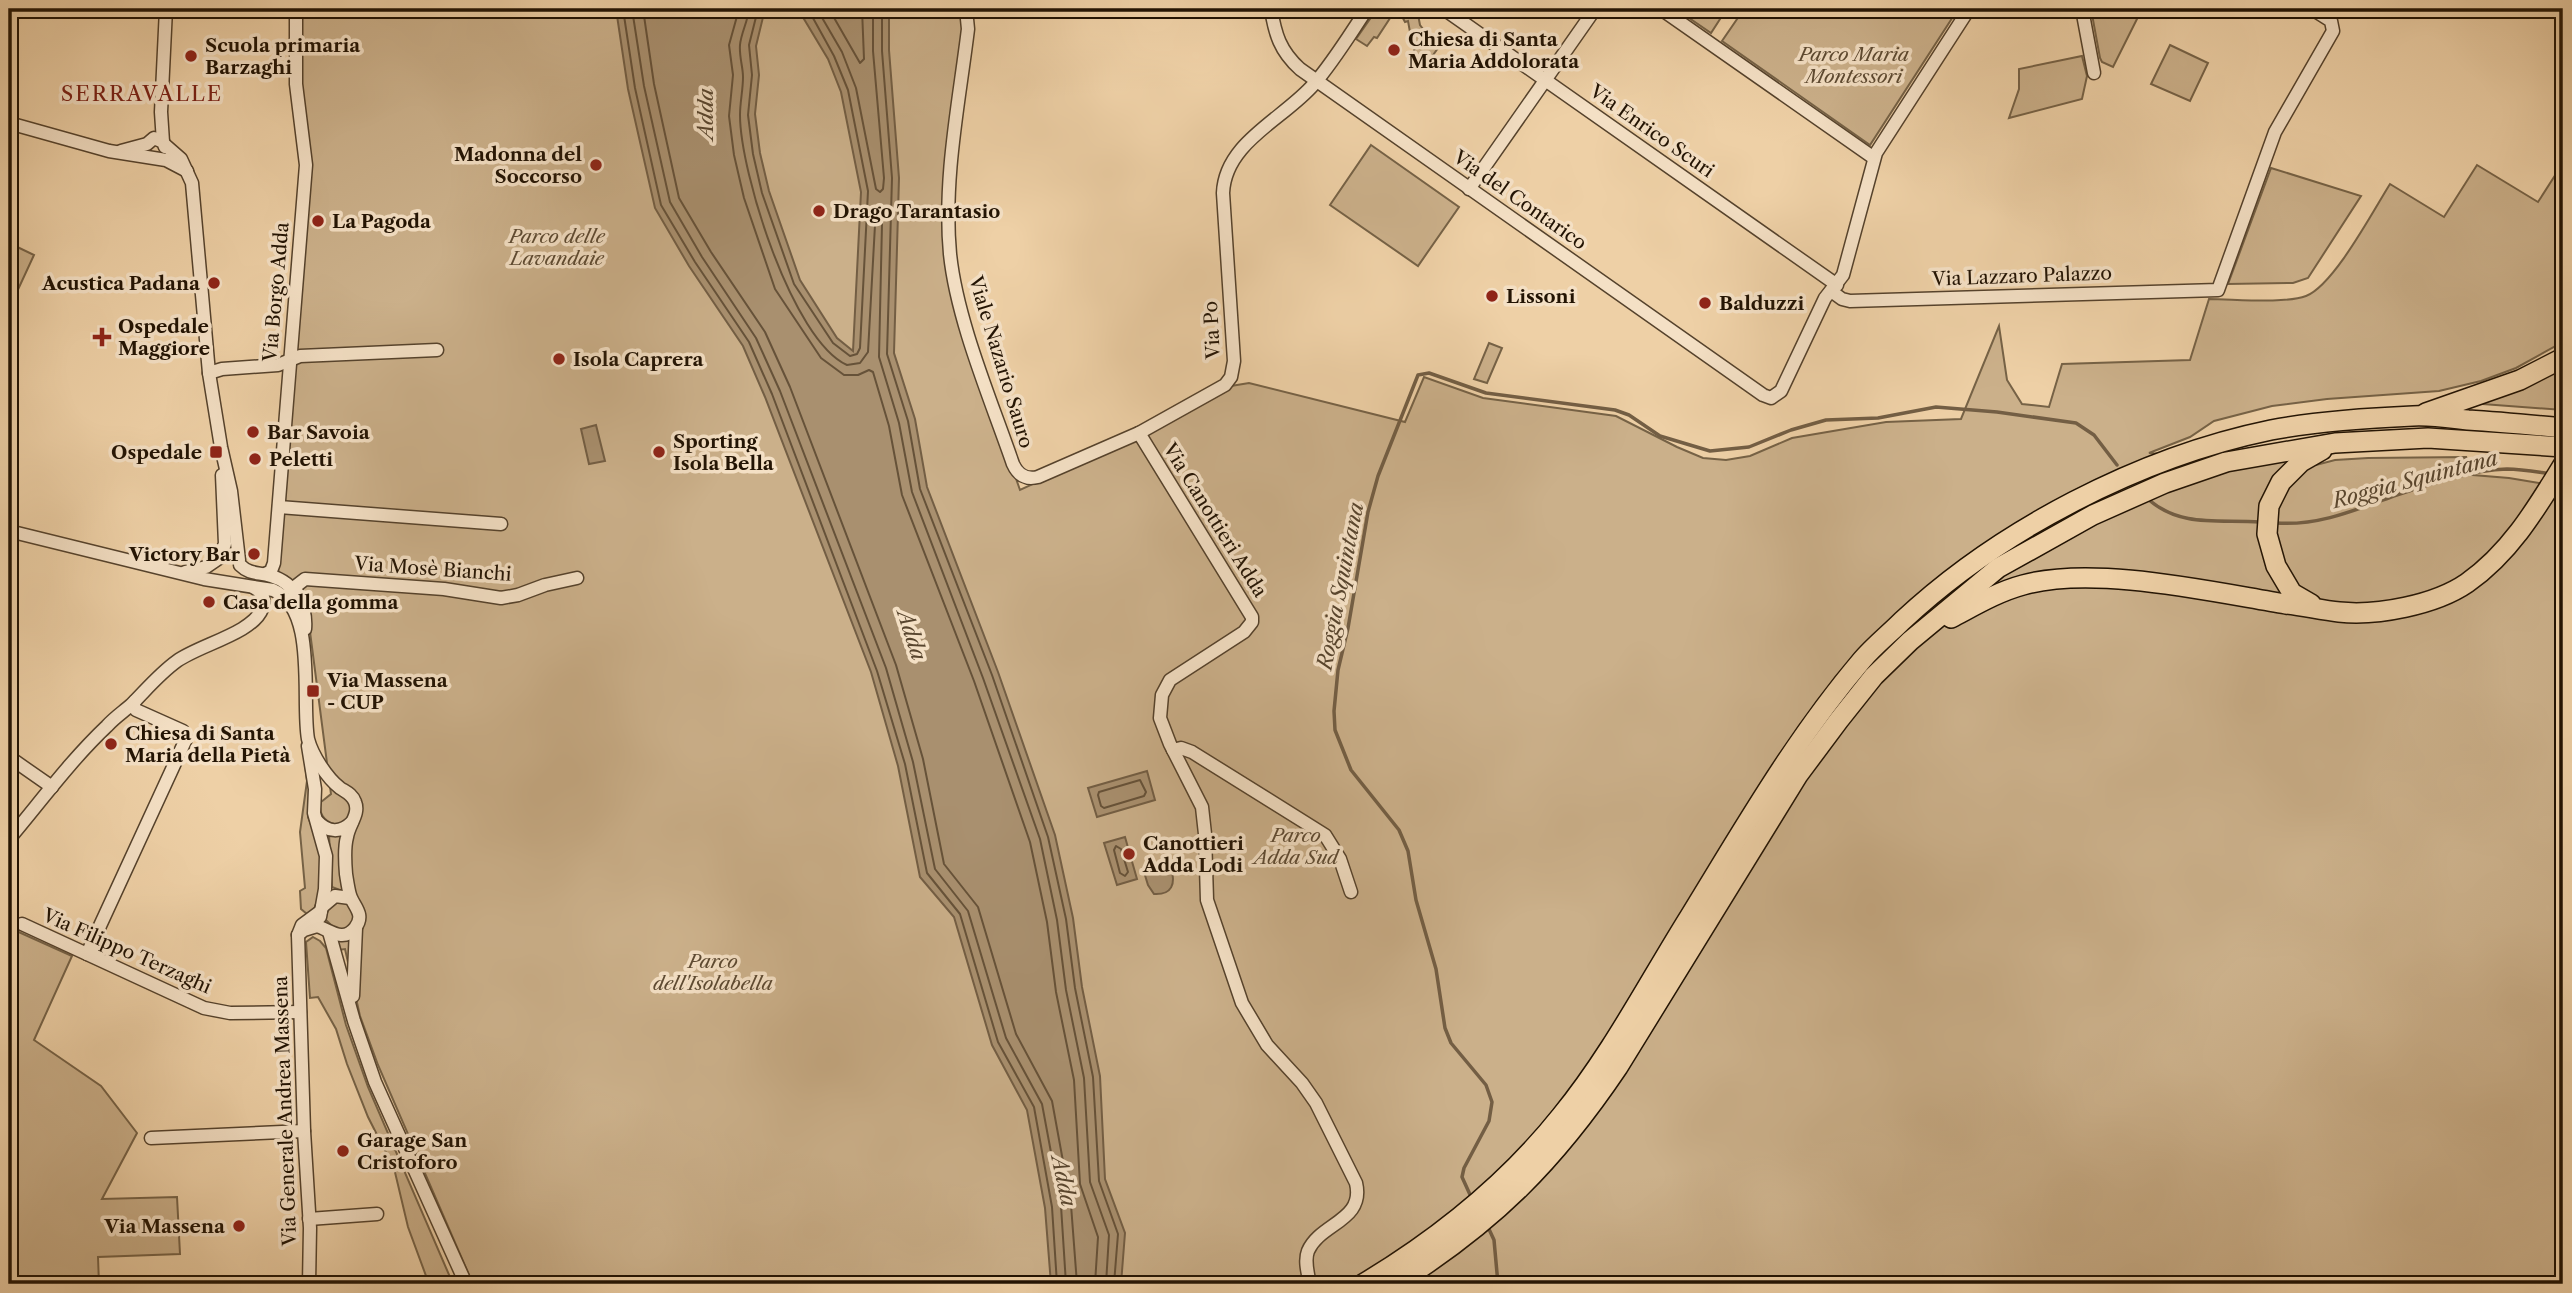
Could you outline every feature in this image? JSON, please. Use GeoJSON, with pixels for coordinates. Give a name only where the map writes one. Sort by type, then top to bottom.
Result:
{"type":"FeatureCollection","features":[{"type":"Feature","properties":{"kind":"highway"},"geometry":{"type":"LineString","coordinates":[[2418,416],[2520,380],[2563,358]]}},
{"type":"Feature","properties":{"kind":"highway"},"geometry":{"type":"LineString","coordinates":[[1582,1104],[1780,769],[1818,715],[1865,656],[1920,604],[1972,564],[2031,524],[2082,498],[2152,467],[2271,430],[2329,422],[2418,416],[2563,428]]}},
{"type":"Feature","properties":{"kind":"highway"},"geometry":{"type":"LineString","coordinates":[[1363,1284],[1480,1213],[1540,1170],[1569,1121],[1798,775],[1874,676],[1910,641],[1998,568],[2093,515],[2165,483],[2226,462],[2335,443],[2428,438],[2563,447]]}},
{"type":"Feature","properties":{"kind":"highway"},"geometry":{"type":"LineString","coordinates":[[2317,608],[2292,593],[2276,566],[2267,534],[2269,506],[2281,482],[2301,462],[2335,443]]}},
{"type":"Feature","properties":{"kind":"highway"},"geometry":{"type":"LineString","coordinates":[[1910,641],[1987,598],[2024,584],[2064,579],[2143,582],[2341,612],[2399,609],[2431,600],[2464,585],[2490,566],[2532,516],[2563,465]]}},
{"type":"Feature","properties":{"kind":"highway"},"geometry":{"type":"LineString","coordinates":[[1396,1284],[1449,1250],[1480,1213]]}},
{"type":"Feature","properties":{"kind":"street"},"geometry":{"type":"LineString","coordinates":[[157,142],[146,153],[154,158],[164,155],[157,142],[166,9]]}},
{"type":"Feature","properties":{"kind":"street","name":"Via Borgo Adda"},"geometry":{"type":"LineString","coordinates":[[265,574],[274,565],[306,165],[296,83],[296,9]]}},
{"type":"Feature","properties":{"kind":"street","name":"Viale Nazario Sauro"},"geometry":{"type":"LineString","coordinates":[[966,9],[968,29],[949,184],[950,257],[978,364],[1013,464],[1020,474]]}},
{"type":"Feature","properties":{"kind":"street","name":"Via del Contarico"},"geometry":{"type":"LineString","coordinates":[[1271,9],[1282,50],[1300,69],[1763,395],[1776,397],[1781,391],[1834,288]]}},
{"type":"Feature","properties":{"kind":"street"},"geometry":{"type":"LineString","coordinates":[[1317,81],[1367,9]]}},
{"type":"Feature","properties":{"kind":"street","name":"Via Enrico Scuri"},"geometry":{"type":"LineString","coordinates":[[1444,9],[1834,288]]}},
{"type":"Feature","properties":{"kind":"street"},"geometry":{"type":"LineString","coordinates":[[1469,188],[1595,9]]}},
{"type":"Feature","properties":{"kind":"street"},"geometry":{"type":"LineString","coordinates":[[1661,9],[1874,158]]}},
{"type":"Feature","properties":{"kind":"street"},"geometry":{"type":"LineString","coordinates":[[1834,288],[1845,268],[1874,158],[1969,9]]}},
{"type":"Feature","properties":{"kind":"street"},"geometry":{"type":"LineString","coordinates":[[2082,9],[2094,73]]}},
{"type":"Feature","properties":{"kind":"street","name":"Via Lazzaro Palazzo"},"geometry":{"type":"LineString","coordinates":[[1834,288],[1842,299],[1850,300],[2218,290],[2275,132],[2333,31],[2330,21],[2312,9]]}},
{"type":"Feature","properties":{"kind":"street","name":"Via Po"},"geometry":{"type":"LineString","coordinates":[[1020,474],[1033,478],[1062,467],[1139,433],[1225,385],[1231,377],[1234,361],[1223,192],[1226,172],[1244,146],[1317,81]]}},
{"type":"Feature","properties":{"kind":"street"},"geometry":{"type":"LineString","coordinates":[[9,123],[117,152],[173,162],[187,171]]}},
{"type":"Feature","properties":{"kind":"street"},"geometry":{"type":"LineString","coordinates":[[117,152],[157,142],[178,155],[192,183],[209,373],[231,491],[240,563],[239,574],[225,581]]}},
{"type":"Feature","properties":{"kind":"street"},"geometry":{"type":"LineString","coordinates":[[209,373],[222,369],[278,365],[300,356],[436,351]]}},
{"type":"Feature","properties":{"kind":"street","name":"Via Canottieri Adda"},"geometry":{"type":"LineString","coordinates":[[1139,433],[1252,617],[1252,622],[1244,632],[1175,676],[1165,686],[1160,718],[1173,750]]}},
{"type":"Feature","properties":{"kind":"street"},"geometry":{"type":"LineString","coordinates":[[221,447],[225,544],[214,572],[225,581]]}},
{"type":"Feature","properties":{"kind":"street"},"geometry":{"type":"LineString","coordinates":[[279,507],[501,524]]}},
{"type":"Feature","properties":{"kind":"street"},"geometry":{"type":"LineString","coordinates":[[9,531],[181,573],[273,590],[287,600],[299,621],[303,646],[309,758],[315,789],[314,813],[326,856],[326,881],[320,919],[328,931],[354,1021],[387,1111],[466,1284]]}},
{"type":"Feature","properties":{"kind":"street"},"geometry":{"type":"LineString","coordinates":[[181,573],[201,570],[218,558],[232,555],[247,571],[265,574],[283,582],[297,596],[305,612],[303,646]]}},
{"type":"Feature","properties":{"kind":"street","name":"Via Mosè Bianchi"},"geometry":{"type":"LineString","coordinates":[[297,596],[298,584],[309,579],[510,597],[577,578]]}},
{"type":"Feature","properties":{"kind":"street"},"geometry":{"type":"LineString","coordinates":[[9,839],[106,726],[135,701],[160,674],[181,658],[252,623],[261,612],[264,601],[261,593],[251,586]]}},
{"type":"Feature","properties":{"kind":"street"},"geometry":{"type":"LineString","coordinates":[[87,954],[186,739],[183,731],[136,710],[133,705],[135,701]]}},
{"type":"Feature","properties":{"kind":"street"},"geometry":{"type":"LineString","coordinates":[[309,739],[320,763],[341,789],[355,801],[356,814],[346,845],[346,873],[350,898],[359,912],[352,968],[354,1021]]}},
{"type":"Feature","properties":{"kind":"street"},"geometry":{"type":"LineString","coordinates":[[1310,1284],[1307,1262],[1309,1250],[1354,1207],[1358,1192],[1356,1182],[1310,1093],[1267,1045],[1242,1003],[1207,900],[1202,807],[1173,750],[1181,748],[1192,752],[1325,835],[1340,859],[1351,892]]}},
{"type":"Feature","properties":{"kind":"street"},"geometry":{"type":"LineString","coordinates":[[9,757],[52,787]]}},
{"type":"Feature","properties":{"kind":"street"},"geometry":{"type":"LineString","coordinates":[[314,804],[325,790],[341,789]]}},
{"type":"Feature","properties":{"kind":"street"},"geometry":{"type":"LineString","coordinates":[[317,821],[323,827],[336,831],[352,822]]}},
{"type":"Feature","properties":{"kind":"street"},"geometry":{"type":"LineString","coordinates":[[298,936],[302,925],[322,909],[327,900],[335,896],[350,898]]}},
{"type":"Feature","properties":{"kind":"street","name":"Via Filippo Terzaghi"},"geometry":{"type":"LineString","coordinates":[[22,924],[212,1010],[230,1013],[300,1012]]}},
{"type":"Feature","properties":{"kind":"street"},"geometry":{"type":"LineString","coordinates":[[298,936],[313,926],[345,934],[356,928]]}},
{"type":"Feature","properties":{"kind":"street","name":"Via Generale Andrea Massena"},"geometry":{"type":"LineString","coordinates":[[298,936],[309,1284]]}},
{"type":"Feature","properties":{"kind":"street"},"geometry":{"type":"LineString","coordinates":[[151,1138],[304,1132]]}},
{"type":"Feature","properties":{"kind":"street"},"geometry":{"type":"LineString","coordinates":[[309,1219],[377,1214]]}},
{"type":"Feature","properties":{"kind":"green space","name":"Parco Adda Sud"},"geometry":{"type":"Polygon","coordinates":[[[298,9],[963,9],[966,29],[946,232],[976,364],[1020,490],[1140,435],[1231,386],[1249,383],[1405,422],[1424,377],[1483,398],[1616,416],[1703,458],[1726,460],[1750,456],[1792,438],[1886,422],[1961,419],[1999,326],[2007,380],[2022,404],[2049,407],[2062,364],[2190,360],[2209,299],[2286,300],[2306,296],[2317,289],[2329,278],[2352,246],[2390,184],[2444,217],[2477,165],[2538,202],[2563,163],[2563,342],[2516,368],[2481,381],[2439,391],[2272,406],[2214,421],[2190,437],[2149,453],[2273,462],[2285,460],[2288,463],[2316,465],[2335,460],[2368,458],[2467,457],[2450,466],[2449,473],[2509,478],[2563,487],[2563,1284],[473,1284],[378,1065],[360,1016],[345,949],[338,950],[336,930],[326,920],[329,908],[341,901],[340,890],[332,887],[329,835],[335,834],[334,824],[325,819],[320,810],[321,802],[331,794],[309,624],[301,602],[277,569],[309,169],[298,84],[298,9]]]}},
{"type":"Feature","properties":{"kind":"green space"},"geometry":{"type":"Polygon","coordinates":[[[1377,9],[1396,9],[1377,38],[1374,37],[1367,46],[1356,39],[1377,9]]]}},
{"type":"Feature","properties":{"kind":"green space"},"geometry":{"type":"Polygon","coordinates":[[[1398,9],[1417,9],[1420,25],[1438,48],[1426,65],[1413,53],[1417,43],[1414,42],[1415,31],[1410,32],[1408,21],[1405,22],[1398,9]]]}},
{"type":"Feature","properties":{"kind":"green space"},"geometry":{"type":"Polygon","coordinates":[[[1676,9],[1718,9],[1722,16],[1711,33],[1676,9]]]}},
{"type":"Feature","properties":{"kind":"green space","name":"Parco Maria Montessori"},"geometry":{"type":"Polygon","coordinates":[[[1744,9],[1958,9],[1870,145],[1722,41],[1744,9]]]}},
{"type":"Feature","properties":{"kind":"green space"},"geometry":{"type":"Polygon","coordinates":[[[2091,9],[2142,9],[2113,67],[2102,62],[2100,58],[2091,9]]]}},
{"type":"Feature","properties":{"kind":"green space"},"geometry":{"type":"Polygon","coordinates":[[[2170,45],[2208,63],[2190,101],[2151,84],[2170,45]]]}},
{"type":"Feature","properties":{"kind":"green space"},"geometry":{"type":"Polygon","coordinates":[[[2082,56],[2087,76],[2082,99],[2009,118],[2019,89],[2019,69],[2082,56]]]}},
{"type":"Feature","properties":{"kind":"green space"},"geometry":{"type":"Polygon","coordinates":[[[1371,145],[1459,207],[1418,266],[1330,205],[1371,145]]]}},
{"type":"Feature","properties":{"kind":"green space"},"geometry":{"type":"Polygon","coordinates":[[[2271,168],[2361,196],[2308,278],[2293,283],[2228,284],[2271,168]]]}},
{"type":"Feature","properties":{"kind":"green space"},"geometry":{"type":"Polygon","coordinates":[[[9,243],[34,255],[9,309],[9,243]]]}},
{"type":"Feature","properties":{"kind":"green space"},"geometry":{"type":"Polygon","coordinates":[[[1489,343],[1502,348],[1487,383],[1474,379],[1489,343]]]}},
{"type":"Feature","properties":{"kind":"green space"},"geometry":{"type":"Polygon","coordinates":[[[2563,368],[2563,410],[2469,403],[2563,368]]]}},
{"type":"Feature","properties":{"kind":"green space"},"geometry":{"type":"Polygon","coordinates":[[[305,764],[310,784],[308,817],[319,844],[322,877],[314,909],[307,914],[301,909],[300,891],[305,888],[300,832],[307,781],[305,764]]]}},
{"type":"Feature","properties":{"kind":"green space"},"geometry":{"type":"Polygon","coordinates":[[[12,929],[72,956],[34,1040],[101,1086],[137,1133],[102,1199],[177,1197],[180,1254],[98,1257],[99,1284],[9,1284],[9,938],[12,929]]]}},
{"type":"Feature","properties":{"kind":"green space"},"geometry":{"type":"Polygon","coordinates":[[[313,937],[326,948],[346,1025],[368,1087],[453,1284],[429,1284],[408,1227],[394,1168],[368,1117],[336,1029],[318,997],[310,998],[306,942],[313,937]]]}},
{"type":"Feature","properties":{"kind":"water","name":"Adda"},"geometry":{"type":"Polygon","coordinates":[[[616,9],[765,9],[756,46],[759,75],[755,114],[769,191],[800,280],[837,338],[853,351],[861,192],[841,92],[828,59],[801,14],[802,9],[889,9],[889,50],[899,178],[894,353],[915,419],[927,487],[998,672],[1055,835],[1073,918],[1082,987],[1100,1076],[1105,1179],[1125,1233],[1121,1284],[1051,1284],[1045,1208],[1027,1110],[992,1045],[954,917],[920,877],[898,766],[871,672],[765,397],[743,346],[689,266],[655,208],[628,89],[616,9]]]}},
{"type":"Feature","properties":{"kind":"water"},"geometry":{"type":"Polygon","coordinates":[[[596,425],[605,461],[589,464],[581,429],[596,425]]]}},
{"type":"Feature","properties":{"kind":"water"},"geometry":{"type":"Polygon","coordinates":[[[1147,771],[1155,800],[1097,817],[1088,788],[1147,771]]]}},
{"type":"Feature","properties":{"kind":"water"},"geometry":{"type":"Polygon","coordinates":[[[1125,837],[1137,879],[1117,885],[1104,843],[1125,837]]]}},
{"type":"Feature","properties":{"kind":"water"},"geometry":{"type":"Polygon","coordinates":[[[1166,864],[1168,869],[1171,868],[1173,884],[1165,893],[1154,894],[1144,872],[1146,869],[1166,864]]]}},
{"type":"Feature","properties":{"kind":"waterway","name":"Roggia Squintana"},"geometry":{"type":"LineString","coordinates":[[1472,1199],[1462,1177],[1464,1168],[1489,1121],[1492,1102],[1486,1085],[1451,1043],[1445,1028],[1436,969],[1416,900],[1408,851],[1399,830],[1351,770],[1335,730],[1338,670],[1368,512],[1378,476],[1418,375],[1429,373],[1486,393],[1615,410],[1629,415],[1660,436],[1710,451],[1749,447],[1791,430],[1826,420],[1878,418],[1936,407],[2076,423],[2094,435],[2117,465]]}},
{"type":"Feature","properties":{"kind":"waterway","name":"Roggia Squintana"},"geometry":{"type":"LineString","coordinates":[[2276,523],[2306,522],[2335,516],[2434,483],[2478,472],[2513,469],[2551,474]]}},
{"type":"Feature","properties":{"kind":"waterway","name":"Roggia Squintana"},"geometry":{"type":"LineString","coordinates":[[2149,500],[2162,509],[2188,518],[2260,522]]}},
{"type":"Feature","properties":{"kind":"waterway","name":"Roggia Squintana"},"geometry":{"type":"LineString","coordinates":[[1488,1227],[1494,1240],[1498,1284]]}},
{"type":"Feature","properties":{"kind":"place","name":"Chiesa di Santa Maria Addolorata"},"geometry":{"type":"Point","coordinates":[1394,50]}},
{"type":"Feature","properties":{"kind":"place","name":"Scuola primaria Barzaghi"},"geometry":{"type":"Point","coordinates":[191,56]}},
{"type":"Feature","properties":{"kind":"place","name":"Madonna del Soccorso"},"geometry":{"type":"Point","coordinates":[596,165]}},
{"type":"Feature","properties":{"kind":"place","name":"Drago Tarantasio"},"geometry":{"type":"Point","coordinates":[819,211]}},
{"type":"Feature","properties":{"kind":"place","name":"La Pagoda"},"geometry":{"type":"Point","coordinates":[318,221]}},
{"type":"Feature","properties":{"kind":"place","name":"Acustica Padana"},"geometry":{"type":"Point","coordinates":[214,283]}},
{"type":"Feature","properties":{"kind":"place","name":"Lissoni"},"geometry":{"type":"Point","coordinates":[1492,296]}},
{"type":"Feature","properties":{"kind":"place","name":"Balduzzi"},"geometry":{"type":"Point","coordinates":[1705,303]}},
{"type":"Feature","properties":{"kind":"place","name":"Ospedale Maggiore"},"geometry":{"type":"Point","coordinates":[102,337]}},
{"type":"Feature","properties":{"kind":"place","name":"Isola Caprera"},"geometry":{"type":"Point","coordinates":[559,359]}},
{"type":"Feature","properties":{"kind":"place","name":"Bar Savoia"},"geometry":{"type":"Point","coordinates":[253,432]}},
{"type":"Feature","properties":{"kind":"place","name":"Ospedale"},"geometry":{"type":"Point","coordinates":[216,452]}},
{"type":"Feature","properties":{"kind":"place","name":"Sporting Isola Bella"},"geometry":{"type":"Point","coordinates":[659,452]}},
{"type":"Feature","properties":{"kind":"place","name":"Peletti"},"geometry":{"type":"Point","coordinates":[255,459]}},
{"type":"Feature","properties":{"kind":"place","name":"Victory Bar"},"geometry":{"type":"Point","coordinates":[254,554]}},
{"type":"Feature","properties":{"kind":"place","name":"Casa della gomma"},"geometry":{"type":"Point","coordinates":[209,602]}},
{"type":"Feature","properties":{"kind":"place","name":"Via Massena - CUP"},"geometry":{"type":"Point","coordinates":[313,691]}},
{"type":"Feature","properties":{"kind":"place","name":"Chiesa di Santa Maria della Pietà"},"geometry":{"type":"Point","coordinates":[111,744]}},
{"type":"Feature","properties":{"kind":"place","name":"Canottieri Adda Lodi"},"geometry":{"type":"Point","coordinates":[1129,854]}},
{"type":"Feature","properties":{"kind":"place","name":"Garage San Cristoforo"},"geometry":{"type":"Point","coordinates":[343,1151]}},
{"type":"Feature","properties":{"kind":"place","name":"Via Massena"},"geometry":{"type":"Point","coordinates":[239,1226]}},
{"type":"Feature","properties":{"kind":"district","name":"SERRAVALLE"},"geometry":{"type":"Point","coordinates":[142,93]}},
{"type":"Feature","properties":{"kind":"park label","name":"Parco delle Lavandaie"},"geometry":{"type":"Point","coordinates":[557,247]}},
{"type":"Feature","properties":{"kind":"park label","name":"Parco dell'Isolabella"},"geometry":{"type":"Point","coordinates":[713,972]}}]}
